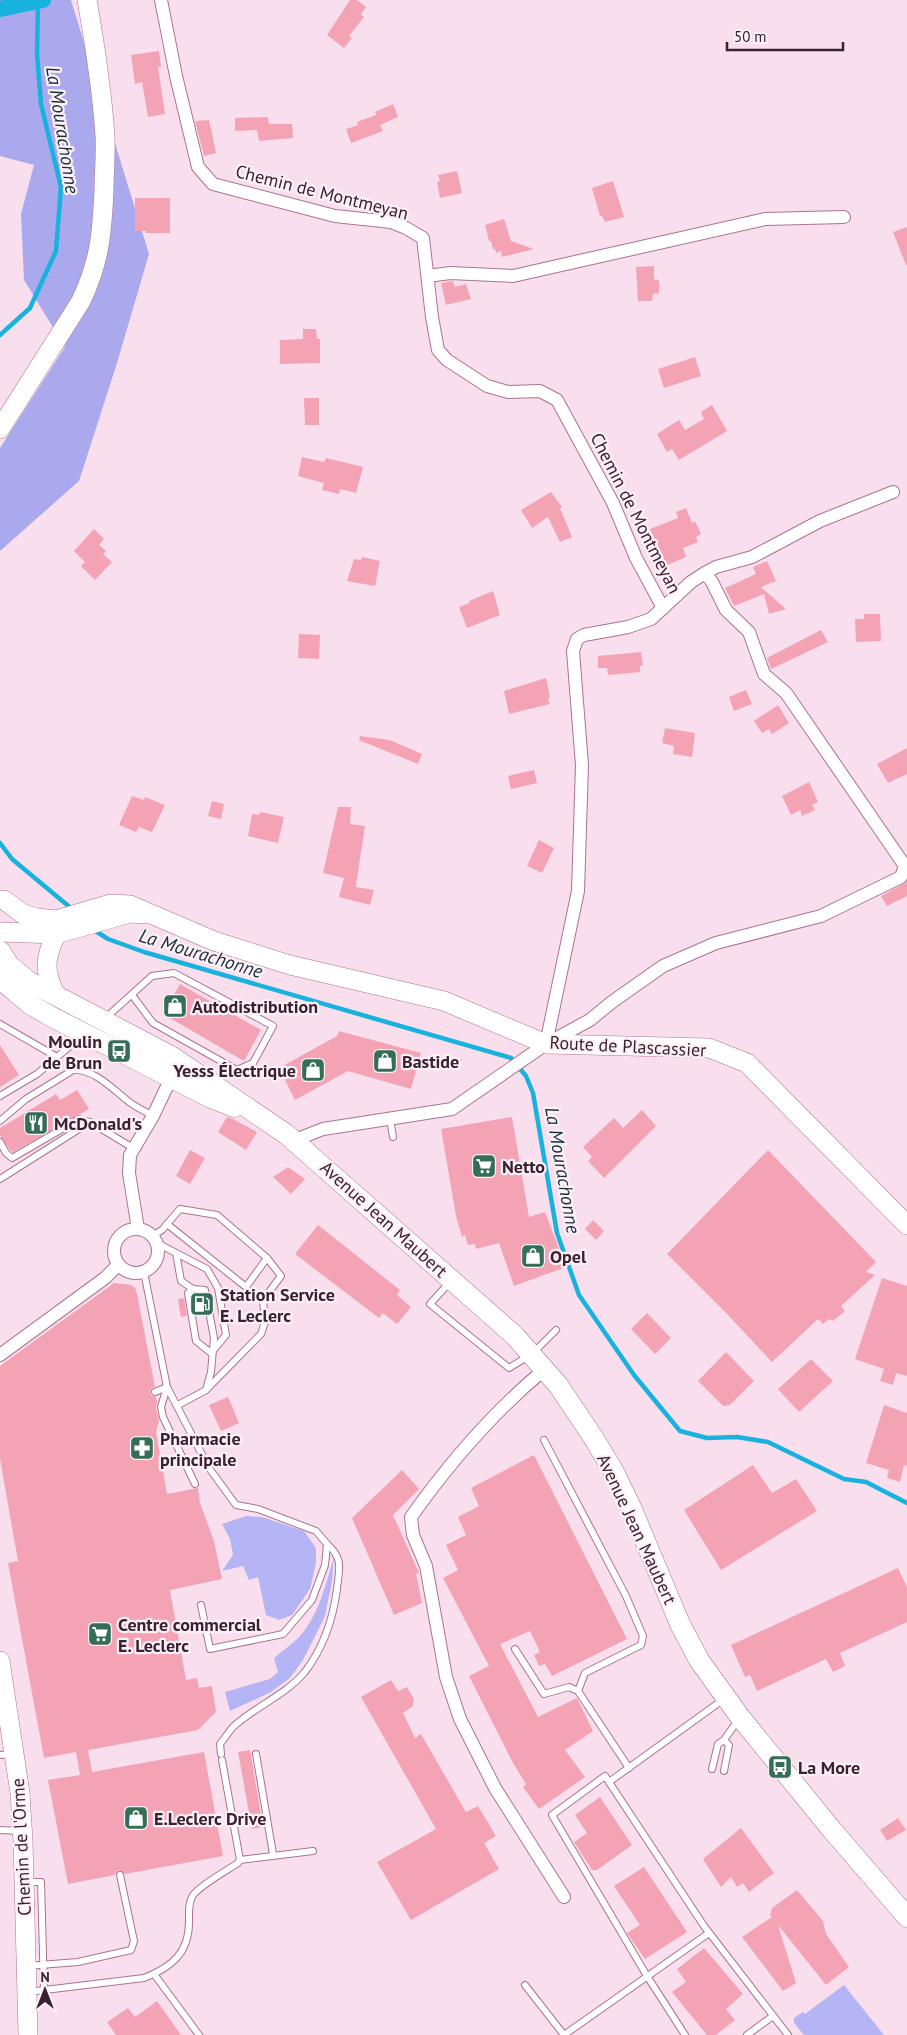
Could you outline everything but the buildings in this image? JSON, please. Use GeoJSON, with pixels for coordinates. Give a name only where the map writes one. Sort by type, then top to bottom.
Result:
{"type":"FeatureCollection","features":[{"type":"Feature","properties":{"kind":"main road","name":"Avenue Jean Maubert"},"geometry":{"type":"LineString","coordinates":[[0,951],[8,965],[28,981],[171,1056],[294,1140],[515,1336],[532,1354],[573,1406],[614,1472],[631,1507],[680,1624],[699,1660],[740,1717],[832,1830],[907,1917]]}},
{"type":"Feature","properties":{"kind":"main road","name":"Avenue Jean Maubert"},"geometry":{"type":"LineString","coordinates":[[0,979],[31,1005],[84,1034],[211,1098],[260,1117]]}},
{"type":"Feature","properties":{"kind":"street"},"geometry":{"type":"LineString","coordinates":[[0,429],[81,301],[91,279],[98,256],[102,234],[105,138],[87,0]]}},
{"type":"Feature","properties":{"kind":"street","name":"Chemin de Montmeyan"},"geometry":{"type":"LineString","coordinates":[[161,0],[176,76],[198,167],[213,184],[335,216],[391,222],[423,238],[432,317],[438,350],[446,360],[487,386],[508,392],[540,390],[557,400],[613,503],[636,558],[664,608],[691,582],[705,573],[712,582],[726,610],[749,632],[764,674],[786,693],[904,866],[901,878],[821,916],[716,943],[664,966],[612,1002],[590,1020],[546,1044]]}},
{"type":"Feature","properties":{"kind":"street"},"geometry":{"type":"LineString","coordinates":[[428,276],[450,273],[513,276],[766,219],[844,217]]}},
{"type":"Feature","properties":{"kind":"street"},"geometry":{"type":"LineString","coordinates":[[705,573],[716,567],[752,557],[820,521],[893,492]]}},
{"type":"Feature","properties":{"kind":"street"},"geometry":{"type":"LineString","coordinates":[[294,1140],[323,1129],[452,1109],[546,1044],[578,891],[582,765],[573,651],[577,639],[628,628],[651,620],[664,608]]}},
{"type":"Feature","properties":{"kind":"street"},"geometry":{"type":"LineString","coordinates":[[0,928],[4,912],[2,895]]}},
{"type":"Feature","properties":{"kind":"street","name":"Route de Plascassier"},"geometry":{"type":"LineString","coordinates":[[2,895],[23,914],[63,927],[100,905],[130,905],[214,941],[290,965],[444,1001],[546,1044],[709,1048],[747,1063],[907,1225]]}},
{"type":"Feature","properties":{"kind":"street","name":"Route de Plascassier"},"geometry":{"type":"LineString","coordinates":[[0,932],[63,927],[114,919],[130,913],[150,914]]}},
{"type":"Feature","properties":{"kind":"street"},"geometry":{"type":"LineString","coordinates":[[56,995],[48,979],[46,967],[48,955],[63,927]]}},
{"type":"Feature","properties":{"kind":"street"},"geometry":{"type":"LineString","coordinates":[[100,1019],[99,1026],[166,1064],[170,1070],[171,1078],[153,1116],[133,1148],[129,1168],[138,1229]]}},
{"type":"Feature","properties":{"kind":"street"},"geometry":{"type":"LineString","coordinates":[[138,1229],[146,1231],[155,1239],[158,1257],[155,1263],[144,1272],[130,1273],[118,1265],[114,1258],[115,1242],[125,1231],[138,1229]]}},
{"type":"Feature","properties":{"kind":"street"},"geometry":{"type":"LineString","coordinates":[[0,1355],[105,1278],[118,1265]]}},
{"type":"Feature","properties":{"kind":"street"},"geometry":{"type":"LineString","coordinates":[[545,1369],[515,1394],[466,1445],[411,1516],[413,1535],[426,1566],[446,1677],[460,1719],[495,1788],[564,1897]]}},
{"type":"Feature","properties":{"kind":"street","name":"Chemin de l'Orme"},"geometry":{"type":"LineString","coordinates":[[0,1661],[7,1754],[22,1832],[24,1882],[35,1965],[36,1991],[28,2035]]}},
{"type":"Feature","properties":{"kind":"lane"},"geometry":{"type":"LineString","coordinates":[[100,1019],[132,995],[152,976],[174,973],[273,1026],[253,1063],[237,1070],[153,1023],[132,995]]}},
{"type":"Feature","properties":{"kind":"lane"},"geometry":{"type":"LineString","coordinates":[[0,1024],[57,1057]]}},
{"type":"Feature","properties":{"kind":"lane"},"geometry":{"type":"LineString","coordinates":[[0,1096],[37,1074],[84,1034]]}},
{"type":"Feature","properties":{"kind":"lane"},"geometry":{"type":"LineString","coordinates":[[0,1121],[26,1099],[73,1070],[81,1069],[153,1116]]}},
{"type":"Feature","properties":{"kind":"lane"},"geometry":{"type":"LineString","coordinates":[[0,1142],[6,1153],[12,1158],[79,1119],[90,1122],[133,1148]]}},
{"type":"Feature","properties":{"kind":"lane"},"geometry":{"type":"LineString","coordinates":[[390,1119],[393,1137]]}},
{"type":"Feature","properties":{"kind":"lane"},"geometry":{"type":"LineString","coordinates":[[0,1179],[90,1122]]}},
{"type":"Feature","properties":{"kind":"lane"},"geometry":{"type":"LineString","coordinates":[[178,1405],[206,1390],[261,1334],[265,1322],[264,1300],[281,1276],[267,1258],[217,1215],[180,1209],[155,1239],[176,1253],[207,1268],[218,1288],[226,1335],[211,1353]]}},
{"type":"Feature","properties":{"kind":"lane"},"geometry":{"type":"LineString","coordinates":[[167,1224],[246,1287],[267,1258]]}},
{"type":"Feature","properties":{"kind":"lane"},"geometry":{"type":"LineString","coordinates":[[176,1253],[182,1281],[193,1289],[204,1290],[214,1338],[206,1390]]}},
{"type":"Feature","properties":{"kind":"lane"},"geometry":{"type":"LineString","coordinates":[[144,1272],[168,1387],[209,1468],[236,1506],[258,1509],[316,1531],[337,1553],[340,1564],[335,1604],[324,1640],[303,1673],[234,1727],[220,1744],[240,1860]]}},
{"type":"Feature","properties":{"kind":"lane"},"geometry":{"type":"LineString","coordinates":[[452,1280],[430,1304],[509,1368],[532,1354],[556,1330]]}},
{"type":"Feature","properties":{"kind":"lane"},"geometry":{"type":"LineString","coordinates":[[193,1289],[188,1293],[196,1341],[211,1353]]}},
{"type":"Feature","properties":{"kind":"lane"},"geometry":{"type":"LineString","coordinates":[[156,1392],[168,1387]]}},
{"type":"Feature","properties":{"kind":"lane"},"geometry":{"type":"LineString","coordinates":[[168,1387],[160,1407],[195,1484]]}},
{"type":"Feature","properties":{"kind":"lane"},"geometry":{"type":"LineString","coordinates":[[544,1440],[626,1596],[643,1636],[641,1645],[585,1673],[578,1691]]}},
{"type":"Feature","properties":{"kind":"lane"},"geometry":{"type":"LineString","coordinates":[[201,1606],[210,1648],[283,1634],[312,1600],[325,1565],[327,1544]]}},
{"type":"Feature","properties":{"kind":"lane"},"geometry":{"type":"LineString","coordinates":[[515,1649],[544,1694],[568,1687],[578,1691],[629,1768]]}},
{"type":"Feature","properties":{"kind":"lane"},"geometry":{"type":"LineString","coordinates":[[609,1782],[726,1697]]}},
{"type":"Feature","properties":{"kind":"lane"},"geometry":{"type":"LineString","coordinates":[[712,1769],[718,1744],[724,1740],[740,1717]]}},
{"type":"Feature","properties":{"kind":"lane"},"geometry":{"type":"LineString","coordinates":[[724,1740],[729,1745],[724,1772]]}},
{"type":"Feature","properties":{"kind":"lane"},"geometry":{"type":"LineString","coordinates":[[256,1754],[273,1854]]}},
{"type":"Feature","properties":{"kind":"lane"},"geometry":{"type":"LineString","coordinates":[[685,2035],[647,1976],[552,1815],[605,1776],[709,1933],[788,2035]]}},
{"type":"Feature","properties":{"kind":"lane"},"geometry":{"type":"LineString","coordinates":[[0,1830],[22,1832]]}},
{"type":"Feature","properties":{"kind":"lane"},"geometry":{"type":"LineString","coordinates":[[36,1991],[144,1978],[154,1974],[174,1961],[188,1942],[189,1907],[194,1894],[240,1860],[273,1854],[312,1851]]}},
{"type":"Feature","properties":{"kind":"lane"},"geometry":{"type":"LineString","coordinates":[[35,1965],[78,1962],[131,1950],[134,1941],[120,1875]]}},
{"type":"Feature","properties":{"kind":"lane"},"geometry":{"type":"LineString","coordinates":[[525,1985],[564,2035],[709,1933]]}},
{"type":"Feature","properties":{"kind":"lane"},"geometry":{"type":"LineString","coordinates":[[154,1974],[199,2035]]}},
{"type":"Feature","properties":{"kind":"lane"},"geometry":{"type":"LineString","coordinates":[[747,2035],[773,2016]]}},
{"type":"Feature","properties":{"kind":"shaded area"},"geometry":{"type":"Polygon","coordinates":[[[0,0],[71,0],[149,254],[117,363],[79,481],[0,551],[0,448],[65,347],[24,280],[21,214],[34,165],[0,156],[0,0]]]}},
{"type":"Feature","properties":{"kind":"shaded area"},"geometry":{"type":"Polygon","coordinates":[[[246,1516],[262,1517],[304,1531],[316,1548],[316,1563],[310,1589],[292,1615],[279,1620],[266,1615],[258,1577],[249,1580],[243,1566],[222,1571],[233,1555],[230,1539],[222,1524],[246,1516]]]}},
{"type":"Feature","properties":{"kind":"shaded area"},"geometry":{"type":"Polygon","coordinates":[[[334,1557],[332,1581],[325,1616],[303,1660],[290,1678],[271,1692],[230,1711],[225,1692],[270,1679],[278,1672],[274,1658],[295,1641],[310,1623],[324,1591],[334,1557]]]}},
{"type":"Feature","properties":{"kind":"shaded area"},"geometry":{"type":"Polygon","coordinates":[[[844,1985],[884,2035],[804,2035],[794,2023],[794,2018],[803,2012],[805,2014],[844,1985]]]}},
{"type":"Feature","properties":{"kind":"waterway","name":"La Mourachonne"},"geometry":{"type":"LineString","coordinates":[[0,335],[30,308],[56,251],[61,187],[41,104],[37,54],[38,0]]}},
{"type":"Feature","properties":{"kind":"waterway"},"geometry":{"type":"LineString","coordinates":[[0,9],[43,0]]}},
{"type":"Feature","properties":{"kind":"waterway","name":"La Mourachonne"},"geometry":{"type":"LineString","coordinates":[[0,843],[12,859],[72,909]]}},
{"type":"Feature","properties":{"kind":"waterway","name":"La Mourachonne"},"geometry":{"type":"LineString","coordinates":[[94,930],[108,939],[144,952],[511,1058],[526,1076],[533,1093],[557,1233],[579,1295],[634,1375],[680,1431],[707,1438],[737,1437],[768,1442],[844,1479],[866,1482],[907,1503]]}},
{"type":"Feature","properties":{"kind":"place","name":"Autodistribution"},"geometry":{"type":"Point","coordinates":[175,1006]}},
{"type":"Feature","properties":{"kind":"place","name":"Moulin de Brun"},"geometry":{"type":"Point","coordinates":[119,1051]}},
{"type":"Feature","properties":{"kind":"place","name":"Bastide"},"geometry":{"type":"Point","coordinates":[385,1061]}},
{"type":"Feature","properties":{"kind":"place","name":"Yesss Électrique"},"geometry":{"type":"Point","coordinates":[313,1070]}},
{"type":"Feature","properties":{"kind":"place","name":"McDonald's"},"geometry":{"type":"Point","coordinates":[36,1123]}},
{"type":"Feature","properties":{"kind":"place","name":"Netto"},"geometry":{"type":"Point","coordinates":[484,1166]}},
{"type":"Feature","properties":{"kind":"place","name":"Opel"},"geometry":{"type":"Point","coordinates":[533,1256]}},
{"type":"Feature","properties":{"kind":"place","name":"Station Service E. Leclerc"},"geometry":{"type":"Point","coordinates":[202,1304]}},
{"type":"Feature","properties":{"kind":"place","name":"Pharmacie principale"},"geometry":{"type":"Point","coordinates":[142,1448]}},
{"type":"Feature","properties":{"kind":"place","name":"Centre commercial E. Leclerc"},"geometry":{"type":"Point","coordinates":[100,1634]}},
{"type":"Feature","properties":{"kind":"place","name":"La More"},"geometry":{"type":"Point","coordinates":[780,1767]}},
{"type":"Feature","properties":{"kind":"place","name":"E.Leclerc Drive"},"geometry":{"type":"Point","coordinates":[136,1818]}}]}
